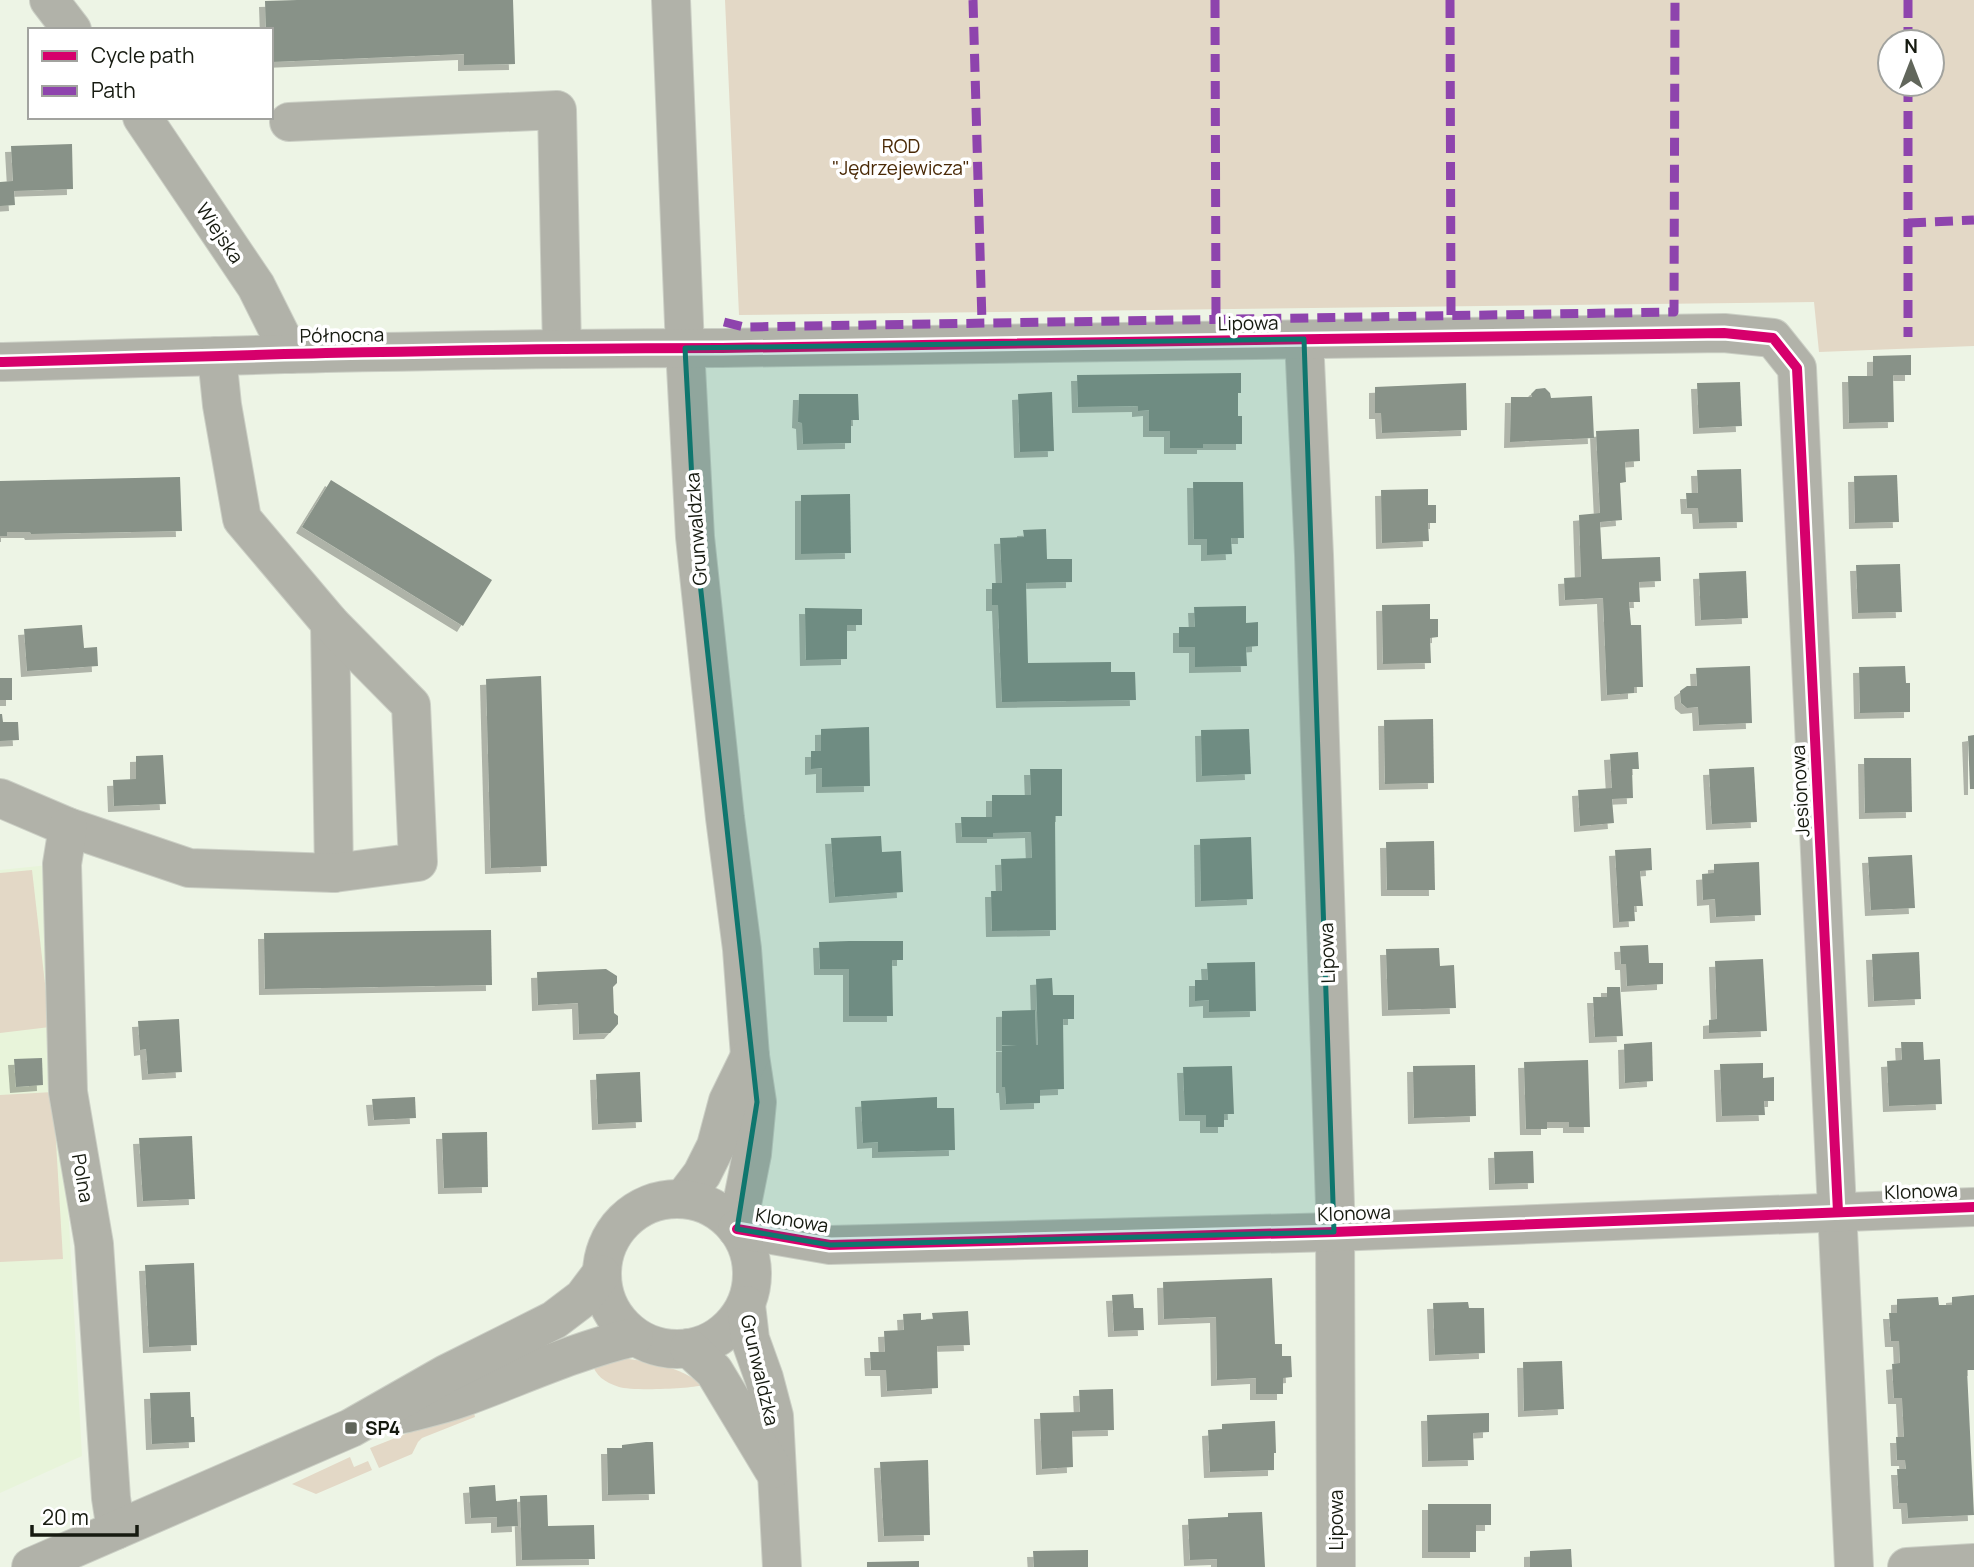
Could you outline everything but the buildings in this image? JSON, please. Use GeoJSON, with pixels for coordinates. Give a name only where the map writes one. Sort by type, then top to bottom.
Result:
{"type":"FeatureCollection","features":[{"type":"Feature","properties":{"kind":"street"},"geometry":{"type":"LineString","coordinates":[[49,0],[70,28]]}},
{"type":"Feature","properties":{"kind":"street","name":"Grunwaldzka"},"geometry":{"type":"LineString","coordinates":[[671,0],[685,348],[697,557],[757,1102],[752,1154],[737,1229]]}},
{"type":"Feature","properties":{"kind":"street"},"geometry":{"type":"LineString","coordinates":[[289,122],[557,110],[562,349]]}},
{"type":"Feature","properties":{"kind":"street","name":"Wiejska"},"geometry":{"type":"LineString","coordinates":[[143,119],[256,286],[290,354]]}},
{"type":"Feature","properties":{"kind":"street","name":"Lipowa"},"geometry":{"type":"LineString","coordinates":[[685,348],[1724,333],[1773,338],[1797,368]]}},
{"type":"Feature","properties":{"kind":"street","name":"Lipowa"},"geometry":{"type":"LineString","coordinates":[[1304,339],[1314,555],[1335,1232],[1336,1567]]}},
{"type":"Feature","properties":{"kind":"street","name":"Północna"},"geometry":{"type":"LineString","coordinates":[[0,362],[685,348]]}},
{"type":"Feature","properties":{"kind":"street"},"geometry":{"type":"LineString","coordinates":[[0,798],[68,827],[189,867],[334,873],[418,862],[411,705],[330,623],[242,519],[216,356]]}},
{"type":"Feature","properties":{"kind":"street","name":"Jesionowa"},"geometry":{"type":"LineString","coordinates":[[1797,368],[1854,1567]]}},
{"type":"Feature","properties":{"kind":"street"},"geometry":{"type":"LineString","coordinates":[[330,623],[334,873]]}},
{"type":"Feature","properties":{"kind":"street","name":"Polna"},"geometry":{"type":"LineString","coordinates":[[68,827],[62,864],[68,1092],[94,1244],[111,1498],[116,1530]]}},
{"type":"Feature","properties":{"kind":"street"},"geometry":{"type":"LineString","coordinates":[[683,1199],[702,1174],[716,1146],[728,1101],[750,1056]]}},
{"type":"Feature","properties":{"kind":"street"},"geometry":{"type":"LineString","coordinates":[[683,1199],[713,1209],[737,1229],[746,1244],[751,1261],[749,1291],[732,1326],[713,1341],[689,1348],[660,1348],[634,1337],[620,1324],[603,1292],[601,1274],[605,1250],[617,1228],[636,1211],[658,1201],[683,1199]]}},
{"type":"Feature","properties":{"kind":"street","name":"Klonowa"},"geometry":{"type":"LineString","coordinates":[[737,1229],[830,1245],[1335,1232],[1974,1207]]}},
{"type":"Feature","properties":{"kind":"street","name":"Klonowa"},"geometry":{"type":"LineString","coordinates":[[749,1291],[786,1262],[830,1245]]}},
{"type":"Feature","properties":{"kind":"street"},"geometry":{"type":"LineString","coordinates":[[31,1567],[351,1429],[446,1374],[554,1320],[583,1298],[601,1274]]}},
{"type":"Feature","properties":{"kind":"street","name":"Grunwaldzka"},"geometry":{"type":"LineString","coordinates":[[749,1291],[750,1339],[774,1416],[782,1567]]}},
{"type":"Feature","properties":{"kind":"street"},"geometry":{"type":"LineString","coordinates":[[351,1429],[458,1399],[568,1356],[634,1337]]}},
{"type":"Feature","properties":{"kind":"street","name":"Grunwaldzka"},"geometry":{"type":"LineString","coordinates":[[689,1348],[715,1371],[778,1477]]}},
{"type":"Feature","properties":{"kind":"street"},"geometry":{"type":"LineString","coordinates":[[1907,1567],[1974,1563]]}},
{"type":"Feature","properties":{"kind":"highlighted area"},"geometry":{"type":"Polygon","coordinates":[[[1304,339],[1334,1232],[830,1245],[737,1229],[757,1102],[695,537],[685,348],[1304,339]]]}},
{"type":"Feature","properties":{"kind":"shaded area"},"geometry":{"type":"Polygon","coordinates":[[[49,865],[82,1456],[0,1493],[0,870],[49,865]]]}},
{"type":"Feature","properties":{"kind":"green space","name":"ROD \"Jędrzejewicza\""},"geometry":{"type":"Polygon","coordinates":[[[725,0],[1974,0],[1974,346],[1819,352],[1814,302],[739,315],[725,0]]]}},
{"type":"Feature","properties":{"kind":"green space"},"geometry":{"type":"Polygon","coordinates":[[[32,870],[50,1027],[0,1033],[0,873],[32,870]]]}},
{"type":"Feature","properties":{"kind":"green space"},"geometry":{"type":"Polygon","coordinates":[[[53,1092],[63,1259],[0,1262],[0,1095],[53,1092]]]}},
{"type":"Feature","properties":{"kind":"green space"},"geometry":{"type":"Polygon","coordinates":[[[620,1358],[674,1369],[702,1385],[661,1389],[619,1387],[601,1378],[591,1362],[620,1358]]]}},
{"type":"Feature","properties":{"kind":"green space"},"geometry":{"type":"Polygon","coordinates":[[[466,1410],[474,1413],[475,1417],[422,1438],[412,1454],[379,1468],[370,1448],[466,1410]]]}},
{"type":"Feature","properties":{"kind":"green space"},"geometry":{"type":"Polygon","coordinates":[[[350,1457],[354,1467],[368,1461],[372,1470],[316,1494],[292,1484],[350,1457]]]}},
{"type":"Feature","properties":{"kind":"marked path"},"geometry":{"type":"LineString","coordinates":[[973,0],[982,323]]}},
{"type":"Feature","properties":{"kind":"marked path"},"geometry":{"type":"LineString","coordinates":[[1215,0],[1216,319]]}},
{"type":"Feature","properties":{"kind":"marked path"},"geometry":{"type":"LineString","coordinates":[[1450,0],[1451,315]]}},
{"type":"Feature","properties":{"kind":"marked path"},"geometry":{"type":"LineString","coordinates":[[724,322],[744,327],[1674,312],[1675,0]]}},
{"type":"Feature","properties":{"kind":"marked path"},"geometry":{"type":"LineString","coordinates":[[1908,0],[1908,28]]}},
{"type":"Feature","properties":{"kind":"marked path"},"geometry":{"type":"LineString","coordinates":[[1908,98],[1908,337]]}},
{"type":"Feature","properties":{"kind":"marked path"},"geometry":{"type":"LineString","coordinates":[[1908,223],[1974,220]]}},
{"type":"Feature","properties":{"kind":"cycle path"},"geometry":{"type":"LineString","coordinates":[[0,362],[271,354],[1724,333],[1773,338],[1797,368],[1838,1212]]}},
{"type":"Feature","properties":{"kind":"cycle path"},"geometry":{"type":"LineString","coordinates":[[737,1229],[830,1245],[1334,1232],[1974,1207]]}},
{"type":"Feature","properties":{"kind":"place","name":"SP4"},"geometry":{"type":"Point","coordinates":[351,1428]}}]}
